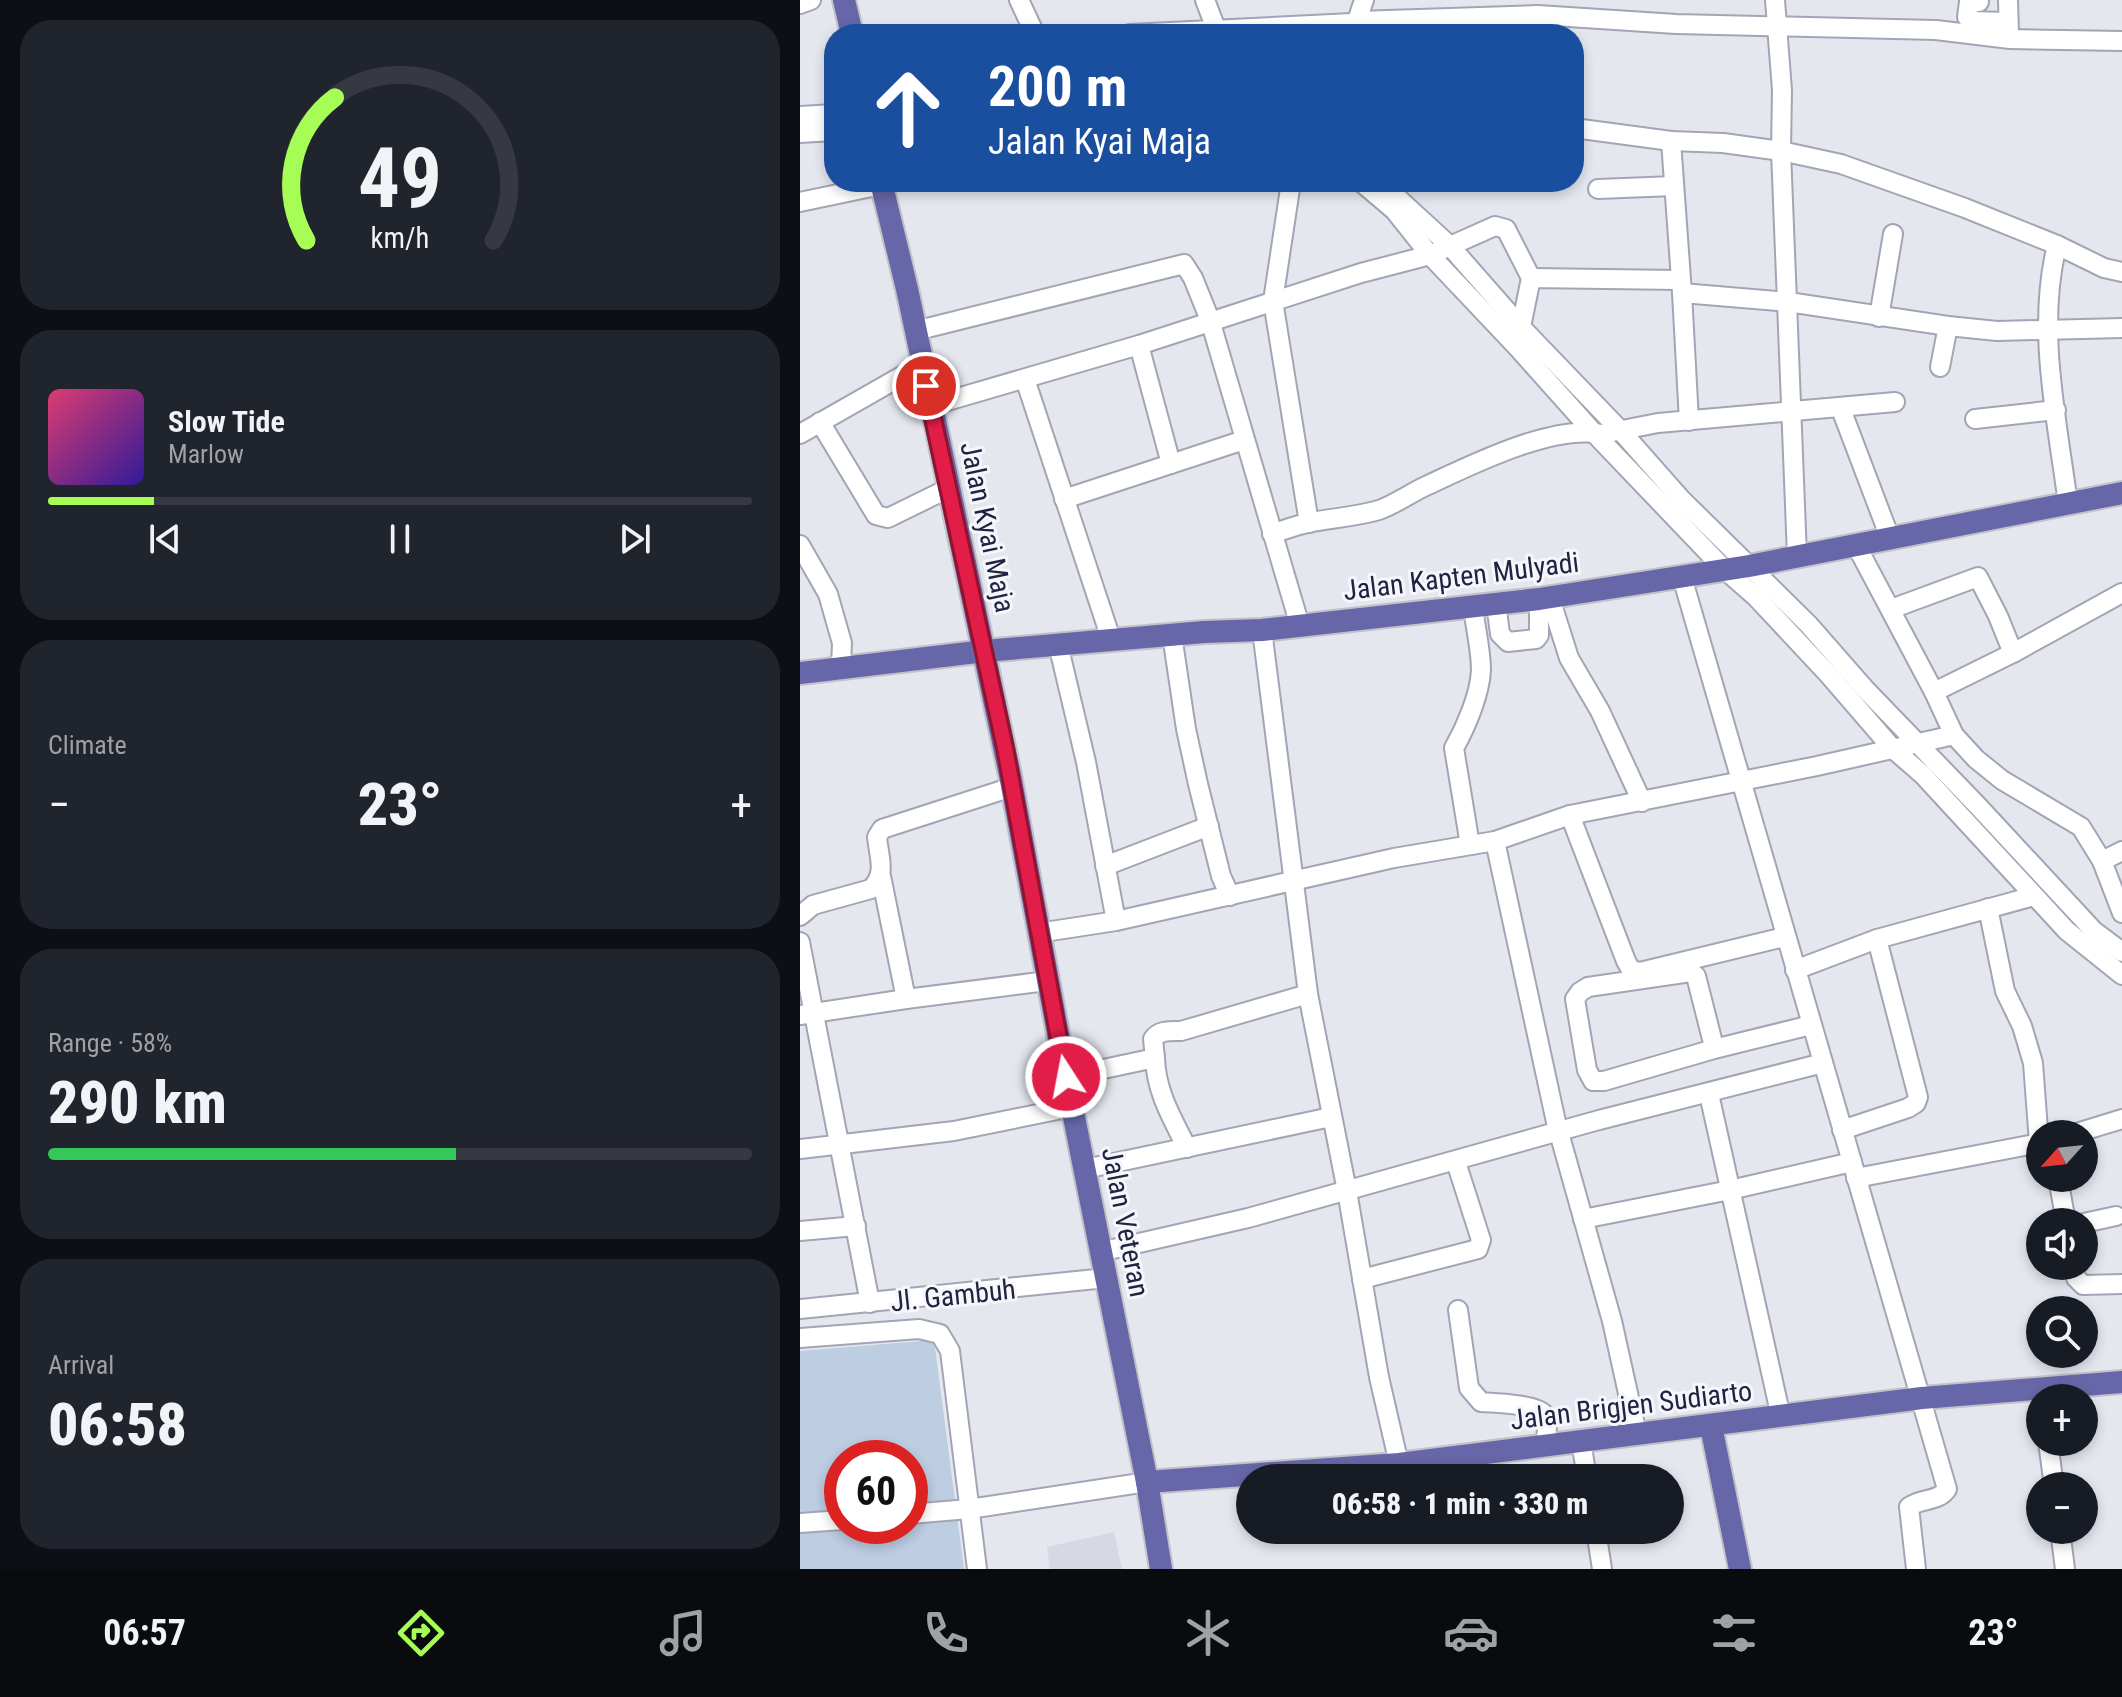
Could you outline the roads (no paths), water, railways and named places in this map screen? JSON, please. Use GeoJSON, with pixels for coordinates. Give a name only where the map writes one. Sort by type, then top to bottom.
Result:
{"type":"FeatureCollection","features":[{"type":"Feature","properties":{"kind":"main road"},"geometry":{"type":"LineString","coordinates":[[844,0],[850,24]]}},
{"type":"Feature","properties":{"kind":"main road","name":"Jalan Kyai Maja"},"geometry":{"type":"LineString","coordinates":[[883,192],[985,651]]}},
{"type":"Feature","properties":{"kind":"main road","name":"Jalan Kapten Mulyadi"},"geometry":{"type":"LineString","coordinates":[[800,673],[1111,639],[1262,630],[1545,598],[1682,577],[2122,493]]}},
{"type":"Feature","properties":{"kind":"main road","name":"Jalan Veteran"},"geometry":{"type":"LineString","coordinates":[[985,651],[1147,1482],[1161,1569]]}},
{"type":"Feature","properties":{"kind":"main road","name":"Jalan Brigjen Sudiarto"},"geometry":{"type":"LineString","coordinates":[[2098,1385],[2122,1382]]}},
{"type":"Feature","properties":{"kind":"main road","name":"Jalan Brigjen Sudiarto"},"geometry":{"type":"LineString","coordinates":[[1399,1464],[1922,1398],[2026,1394]]}},
{"type":"Feature","properties":{"kind":"main road"},"geometry":{"type":"LineString","coordinates":[[1711,1426],[1740,1569]]}},
{"type":"Feature","properties":{"kind":"main road","name":"Jalan Brigjen Sudiarto"},"geometry":{"type":"LineString","coordinates":[[1147,1482],[1236,1476]]}},
{"type":"Feature","properties":{"kind":"street"},"geometry":{"type":"LineString","coordinates":[[800,4],[811,0]]}},
{"type":"Feature","properties":{"kind":"street"},"geometry":{"type":"LineString","coordinates":[[1019,0],[1030,24]]}},
{"type":"Feature","properties":{"kind":"street"},"geometry":{"type":"LineString","coordinates":[[1205,0],[1215,24]]}},
{"type":"Feature","properties":{"kind":"street"},"geometry":{"type":"LineString","coordinates":[[1353,24],[1364,0]]}},
{"type":"Feature","properties":{"kind":"street"},"geometry":{"type":"LineString","coordinates":[[1775,0],[1782,90],[1781,151],[1797,556]]}},
{"type":"Feature","properties":{"kind":"street"},"geometry":{"type":"LineString","coordinates":[[1372,24],[1538,7],[1676,24],[1936,30],[1995,10],[2122,41]]}},
{"type":"Feature","properties":{"kind":"street"},"geometry":{"type":"LineString","coordinates":[[800,116],[824,115]]}},
{"type":"Feature","properties":{"kind":"street"},"geometry":{"type":"LineString","coordinates":[[1584,129],[1671,141],[1723,143],[1841,164],[1965,208],[2057,245],[2085,260],[2122,272]]}},
{"type":"Feature","properties":{"kind":"street"},"geometry":{"type":"LineString","coordinates":[[800,133],[824,132]]}},
{"type":"Feature","properties":{"kind":"street"},"geometry":{"type":"LineString","coordinates":[[1671,141],[1689,421]]}},
{"type":"Feature","properties":{"kind":"street"},"geometry":{"type":"LineString","coordinates":[[1598,189],[1674,186]]}},
{"type":"Feature","properties":{"kind":"street"},"geometry":{"type":"LineString","coordinates":[[800,202],[843,192]]}},
{"type":"Feature","properties":{"kind":"street"},"geometry":{"type":"LineString","coordinates":[[1289,192],[1273,301],[1309,523]]}},
{"type":"Feature","properties":{"kind":"street"},"geometry":{"type":"LineString","coordinates":[[1373,192],[1521,327],[1608,432],[1736,567],[1809,625],[1865,689],[1923,775],[2067,931],[2122,975]]}},
{"type":"Feature","properties":{"kind":"street"},"geometry":{"type":"LineString","coordinates":[[1390,192],[1518,348],[1681,499],[1765,606],[1829,675],[2094,931],[2122,952]]}},
{"type":"Feature","properties":{"kind":"street"},"geometry":{"type":"LineString","coordinates":[[930,406],[1139,345],[1210,320],[1440,250],[1495,226],[1502,227],[1513,239],[1531,278],[1521,327]]}},
{"type":"Feature","properties":{"kind":"street"},"geometry":{"type":"LineString","coordinates":[[1879,317],[1893,234]]}},
{"type":"Feature","properties":{"kind":"street"},"geometry":{"type":"LineString","coordinates":[[2057,245],[2048,298],[2048,330],[2068,504]]}},
{"type":"Feature","properties":{"kind":"street"},"geometry":{"type":"LineString","coordinates":[[915,331],[1178,264],[1188,268],[1210,320],[1300,626]]}},
{"type":"Feature","properties":{"kind":"street"},"geometry":{"type":"LineString","coordinates":[[1531,278],[1681,287],[1879,317],[1997,331],[2122,328]]}},
{"type":"Feature","properties":{"kind":"street"},"geometry":{"type":"LineString","coordinates":[[1940,367],[1948,326]]}},
{"type":"Feature","properties":{"kind":"street"},"geometry":{"type":"LineString","coordinates":[[1139,345],[1171,464]]}},
{"type":"Feature","properties":{"kind":"street"},"geometry":{"type":"LineString","coordinates":[[800,434],[921,365]]}},
{"type":"Feature","properties":{"kind":"street"},"geometry":{"type":"LineString","coordinates":[[1025,379],[1111,639]]}},
{"type":"Feature","properties":{"kind":"street"},"geometry":{"type":"LineString","coordinates":[[1272,534],[1309,523],[1382,509],[1426,485],[1534,441],[1554,436],[1608,432],[1658,423],[1895,402]]}},
{"type":"Feature","properties":{"kind":"street"},"geometry":{"type":"LineString","coordinates":[[1841,409],[1890,538]]}},
{"type":"Feature","properties":{"kind":"street"},"geometry":{"type":"LineString","coordinates":[[1975,419],[2056,410]]}},
{"type":"Feature","properties":{"kind":"street"},"geometry":{"type":"LineString","coordinates":[[820,422],[876,515],[888,518],[949,488]]}},
{"type":"Feature","properties":{"kind":"street"},"geometry":{"type":"LineString","coordinates":[[1064,499],[1244,440]]}},
{"type":"Feature","properties":{"kind":"street"},"geometry":{"type":"LineString","coordinates":[[800,545],[828,594],[842,643],[841,667]]}},
{"type":"Feature","properties":{"kind":"street"},"geometry":{"type":"LineString","coordinates":[[1856,545],[1954,735],[1976,759],[2002,780],[2081,827],[2102,861],[2122,913]]}},
{"type":"Feature","properties":{"kind":"street"},"geometry":{"type":"LineString","coordinates":[[1682,577],[1784,937],[1947,1489],[1940,1496],[1915,1502],[1909,1507],[1916,1569]]}},
{"type":"Feature","properties":{"kind":"street"},"geometry":{"type":"LineString","coordinates":[[1891,609],[1978,577],[2013,653]]}},
{"type":"Feature","properties":{"kind":"street"},"geometry":{"type":"LineString","coordinates":[[1934,692],[2122,593]]}},
{"type":"Feature","properties":{"kind":"street"},"geometry":{"type":"LineString","coordinates":[[1496,603],[1500,634],[1508,642],[1536,639],[1545,598]]}},
{"type":"Feature","properties":{"kind":"street"},"geometry":{"type":"LineString","coordinates":[[1545,598],[1569,658],[1600,711],[1642,802]]}},
{"type":"Feature","properties":{"kind":"street"},"geometry":{"type":"LineString","coordinates":[[1470,845],[1453,757],[1478,688],[1481,670],[1473,606]]}},
{"type":"Feature","properties":{"kind":"street"},"geometry":{"type":"LineString","coordinates":[[1262,630],[1308,994],[1347,1191],[1379,1377],[1399,1464]]}},
{"type":"Feature","properties":{"kind":"street"},"geometry":{"type":"LineString","coordinates":[[1172,635],[1186,729],[1221,876],[1230,896]]}},
{"type":"Feature","properties":{"kind":"street"},"geometry":{"type":"LineString","coordinates":[[1058,644],[1086,762],[1116,921]]}},
{"type":"Feature","properties":{"kind":"street"},"geometry":{"type":"LineString","coordinates":[[1038,933],[1116,921],[1394,858],[1495,841],[1570,815],[1954,735]]}},
{"type":"Feature","properties":{"kind":"street"},"geometry":{"type":"LineString","coordinates":[[906,999],[881,876],[877,837],[882,829],[1012,787]]}},
{"type":"Feature","properties":{"kind":"street"},"geometry":{"type":"LineString","coordinates":[[1570,815],[1631,970],[1640,972],[1784,937]]}},
{"type":"Feature","properties":{"kind":"street"},"geometry":{"type":"LineString","coordinates":[[1105,866],[1209,826]]}},
{"type":"Feature","properties":{"kind":"street"},"geometry":{"type":"LineString","coordinates":[[1495,841],[1560,1132],[1612,1321],[1637,1434]]}},
{"type":"Feature","properties":{"kind":"street"},"geometry":{"type":"LineString","coordinates":[[2102,861],[2122,851]]}},
{"type":"Feature","properties":{"kind":"street"},"geometry":{"type":"LineString","coordinates":[[800,916],[813,905],[871,889],[881,876]]}},
{"type":"Feature","properties":{"kind":"street"},"geometry":{"type":"LineString","coordinates":[[1795,970],[1877,939],[2034,896]]}},
{"type":"Feature","properties":{"kind":"street"},"geometry":{"type":"LineString","coordinates":[[1988,908],[2005,991],[2022,1026],[2033,1063],[2038,1120]]}},
{"type":"Feature","properties":{"kind":"street"},"geometry":{"type":"LineString","coordinates":[[1842,1130],[1908,1108],[1916,1103],[1918,1097],[1877,939]]}},
{"type":"Feature","properties":{"kind":"street"},"geometry":{"type":"LineString","coordinates":[[800,942],[806,1014],[841,1145],[870,1303]]}},
{"type":"Feature","properties":{"kind":"street"},"geometry":{"type":"LineString","coordinates":[[1713,1043],[1696,976],[1691,972],[1588,987],[1575,999],[1587,1070],[1593,1081],[1604,1081],[1811,1025]]}},
{"type":"Feature","properties":{"kind":"street"},"geometry":{"type":"LineString","coordinates":[[806,1014],[1047,981]]}},
{"type":"Feature","properties":{"kind":"street"},"geometry":{"type":"LineString","coordinates":[[1187,1148],[1161,1096],[1156,1077],[1153,1039],[1156,1035],[1181,1031],[1308,994]]}},
{"type":"Feature","properties":{"kind":"street"},"geometry":{"type":"LineString","coordinates":[[1066,1077],[1155,1058]]}},
{"type":"Feature","properties":{"kind":"street"},"geometry":{"type":"LineString","coordinates":[[1100,1252],[1248,1218],[1599,1120],[1823,1063]]}},
{"type":"Feature","properties":{"kind":"street"},"geometry":{"type":"LineString","coordinates":[[1709,1094],[1781,1417]]}},
{"type":"Feature","properties":{"kind":"street"},"geometry":{"type":"LineString","coordinates":[[800,1149],[954,1131],[1072,1107]]}},
{"type":"Feature","properties":{"kind":"street"},"geometry":{"type":"LineString","coordinates":[[1085,1169],[1331,1117]]}},
{"type":"Feature","properties":{"kind":"street"},"geometry":{"type":"LineString","coordinates":[[2098,1126],[2122,1119]]}},
{"type":"Feature","properties":{"kind":"street"},"geometry":{"type":"LineString","coordinates":[[1583,1219],[1730,1190],[2026,1145]]}},
{"type":"Feature","properties":{"kind":"street"},"geometry":{"type":"LineString","coordinates":[[1362,1279],[1478,1249],[1481,1240],[1456,1162]]}},
{"type":"Feature","properties":{"kind":"street"},"geometry":{"type":"LineString","coordinates":[[2098,1220],[2116,1216]]}},
{"type":"Feature","properties":{"kind":"street"},"geometry":{"type":"LineString","coordinates":[[800,1231],[856,1226]]}},
{"type":"Feature","properties":{"kind":"street","name":"Jl. Gambuh"},"geometry":{"type":"LineString","coordinates":[[800,1309],[1106,1278]]}},
{"type":"Feature","properties":{"kind":"street"},"geometry":{"type":"LineString","coordinates":[[2078,1280],[2083,1285],[2122,1284]]}},
{"type":"Feature","properties":{"kind":"street"},"geometry":{"type":"LineString","coordinates":[[1458,1310],[1469,1388],[1481,1402],[1527,1407],[1542,1412],[1546,1418],[1546,1446]]}},
{"type":"Feature","properties":{"kind":"street"},"geometry":{"type":"LineString","coordinates":[[800,1338],[919,1329],[940,1334],[950,1351],[977,1569]]}},
{"type":"Feature","properties":{"kind":"street"},"geometry":{"type":"LineString","coordinates":[[1581,1441],[1585,1464]]}},
{"type":"Feature","properties":{"kind":"street"},"geometry":{"type":"LineString","coordinates":[[928,1512],[1147,1482]]}},
{"type":"Feature","properties":{"kind":"street"},"geometry":{"type":"LineString","coordinates":[[800,1523],[824,1521]]}},
{"type":"Feature","properties":{"kind":"street"},"geometry":{"type":"LineString","coordinates":[[1598,1544],[1602,1569]]}},
{"type":"Feature","properties":{"kind":"street"},"geometry":{"type":"LineString","coordinates":[[2062,1544],[2065,1569]]}},
{"type":"Feature","properties":{"kind":"waterway"},"geometry":{"type":"LineString","coordinates":[[1866,705],[1910,753]]}}]}
